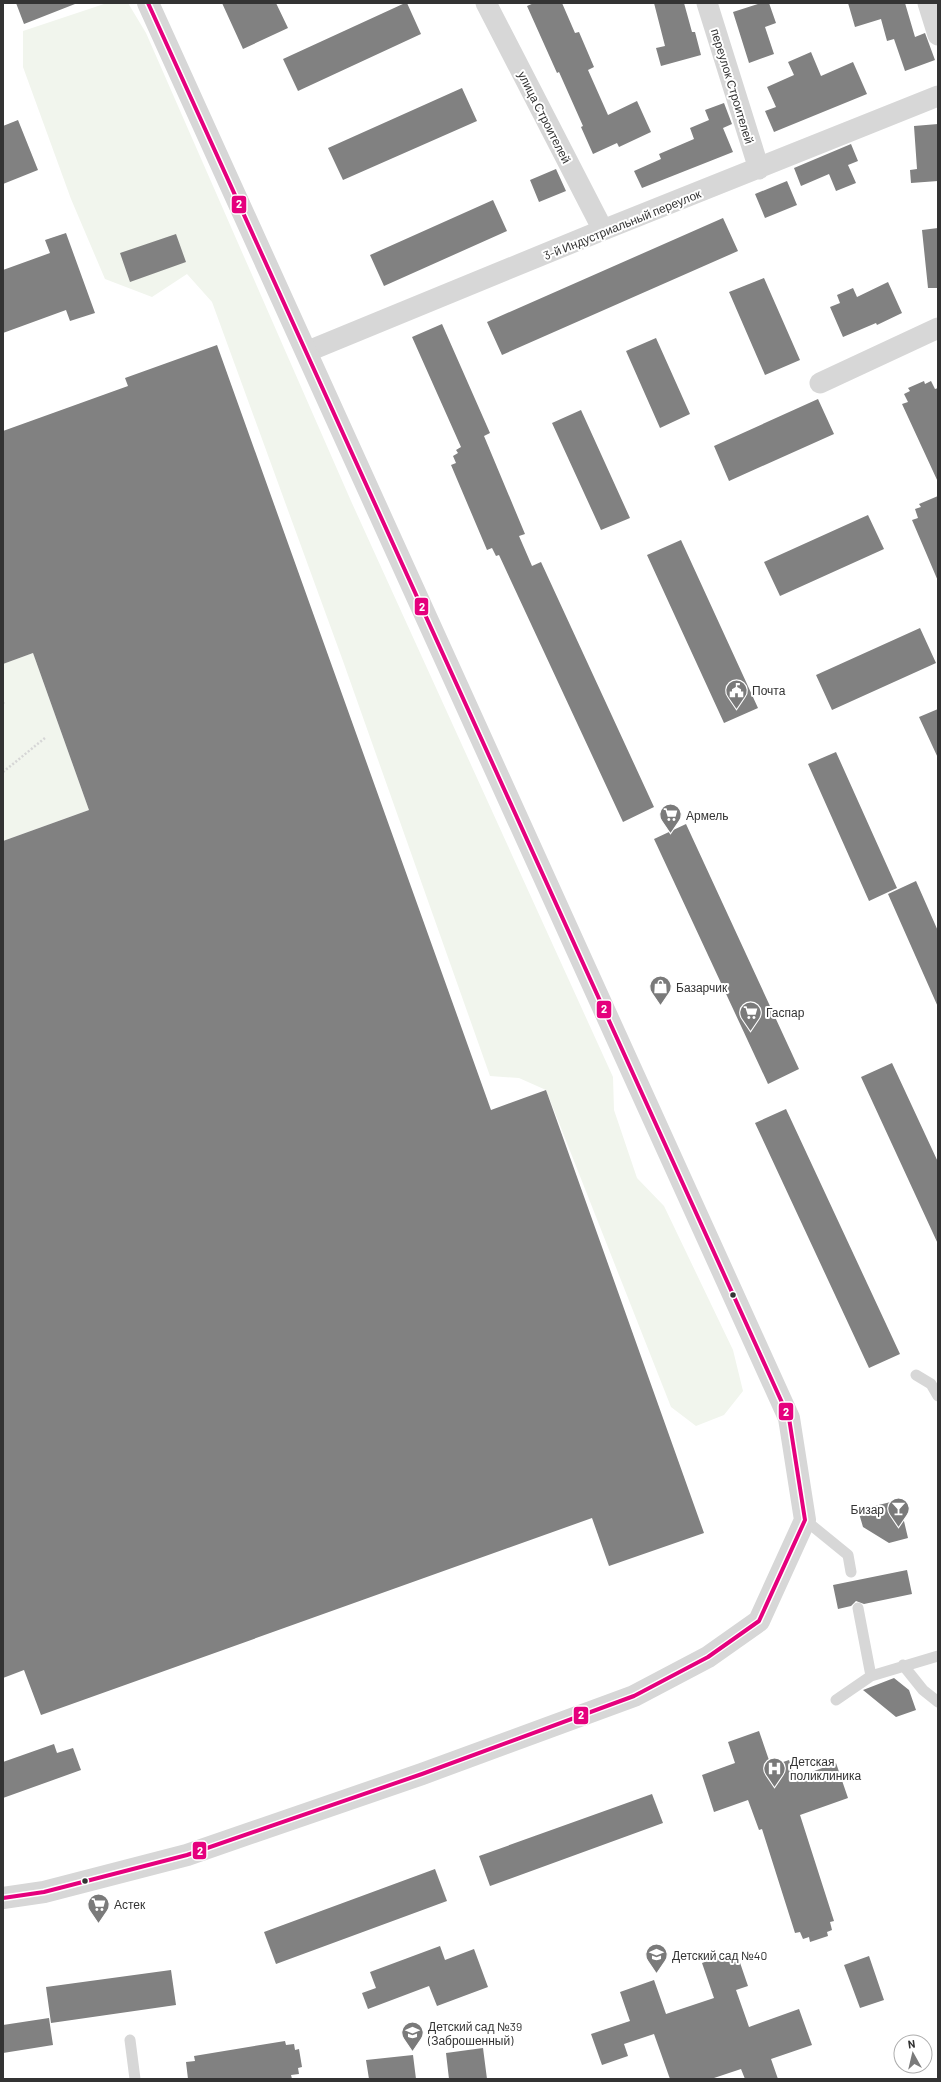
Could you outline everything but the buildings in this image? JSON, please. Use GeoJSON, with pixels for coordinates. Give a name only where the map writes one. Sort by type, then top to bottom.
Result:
{"type":"FeatureCollection","features":[{"type":"Feature","properties":{"kind":"street"},"geometry":{"type":"LineString","coordinates":[[3,1898],[44,1892],[187,1855],[466,1758],[634,1696],[708,1658],[759,1621],[805,1520],[789,1418],[148,3]]}},
{"type":"Feature","properties":{"kind":"street","name":"улица Строителей"},"geometry":{"type":"LineString","coordinates":[[486,3],[603,230]]}},
{"type":"Feature","properties":{"kind":"street","name":"переулок Строителей"},"geometry":{"type":"LineString","coordinates":[[708,3],[760,169]]}},
{"type":"Feature","properties":{"kind":"street"},"geometry":{"type":"LineString","coordinates":[[928,3],[938,35]]}},
{"type":"Feature","properties":{"kind":"street","name":"3-й Индустриальный переулок"},"geometry":{"type":"LineString","coordinates":[[306,352],[603,230],[760,169],[938,96]]}},
{"type":"Feature","properties":{"kind":"street"},"geometry":{"type":"LineString","coordinates":[[820,383],[938,328]]}},
{"type":"Feature","properties":{"kind":"lane"},"geometry":{"type":"LineString","coordinates":[[916,1375],[931,1384],[938,1396]]}},
{"type":"Feature","properties":{"kind":"lane"},"geometry":{"type":"LineString","coordinates":[[805,1520],[848,1555],[851,1572]]}},
{"type":"Feature","properties":{"kind":"lane"},"geometry":{"type":"LineString","coordinates":[[858,1608],[871,1676]]}},
{"type":"Feature","properties":{"kind":"lane"},"geometry":{"type":"LineString","coordinates":[[836,1700],[871,1676],[903,1665],[938,1656]]}},
{"type":"Feature","properties":{"kind":"lane"},"geometry":{"type":"LineString","coordinates":[[903,1665],[922,1690],[938,1702]]}},
{"type":"Feature","properties":{"kind":"lane"},"geometry":{"type":"LineString","coordinates":[[130,2040],[135,2079]]}},
{"type":"Feature","properties":{"kind":"path"},"geometry":{"type":"LineString","coordinates":[[3,772],[45,738]]}},
{"type":"Feature","properties":{"kind":"shaded area"},"geometry":{"type":"Polygon","coordinates":[[[107,3],[128,3],[146,33],[351,501],[613,1077],[614,1110],[637,1178],[664,1206],[733,1350],[743,1391],[724,1415],[696,1426],[671,1407],[546,1090],[519,1078],[490,1076],[343,661],[212,302],[187,274],[152,297],[105,279],[71,199],[23,67],[23,31],[107,3]]]}},
{"type":"Feature","properties":{"kind":"shaded area"},"geometry":{"type":"Polygon","coordinates":[[[33,653],[89,810],[3,841],[3,664],[33,653]]]}},
{"type":"Feature","properties":{"kind":"transit line","name":"2"},"geometry":{"type":"LineString","coordinates":[[148,3],[789,1418],[805,1520],[759,1621]]}},
{"type":"Feature","properties":{"kind":"transit line","name":"2"},"geometry":{"type":"LineString","coordinates":[[3,1898],[44,1892],[187,1855],[422,1774],[634,1696],[708,1657],[759,1621]]}},
{"type":"Feature","properties":{"kind":"place","name":"Почта"},"geometry":{"type":"Point","coordinates":[737,710]}},
{"type":"Feature","properties":{"kind":"place","name":"Армель"},"geometry":{"type":"Point","coordinates":[671,834]}},
{"type":"Feature","properties":{"kind":"place","name":"Базарчик"},"geometry":{"type":"Point","coordinates":[661,1006]}},
{"type":"Feature","properties":{"kind":"place","name":"Гаспар"},"geometry":{"type":"Point","coordinates":[751,1032]}},
{"type":"Feature","properties":{"kind":"place","name":"Бизар"},"geometry":{"type":"Point","coordinates":[899,1528]}},
{"type":"Feature","properties":{"kind":"place","name":"Детская поликлиника"},"geometry":{"type":"Point","coordinates":[775,1788]}},
{"type":"Feature","properties":{"kind":"place","name":"Астек"},"geometry":{"type":"Point","coordinates":[99,1924]}},
{"type":"Feature","properties":{"kind":"place","name":"Детский сад №40"},"geometry":{"type":"Point","coordinates":[657,1974]}},
{"type":"Feature","properties":{"kind":"place","name":"Детский сад №39 (Заброшенный)"},"geometry":{"type":"Point","coordinates":[412,2052]}}]}
